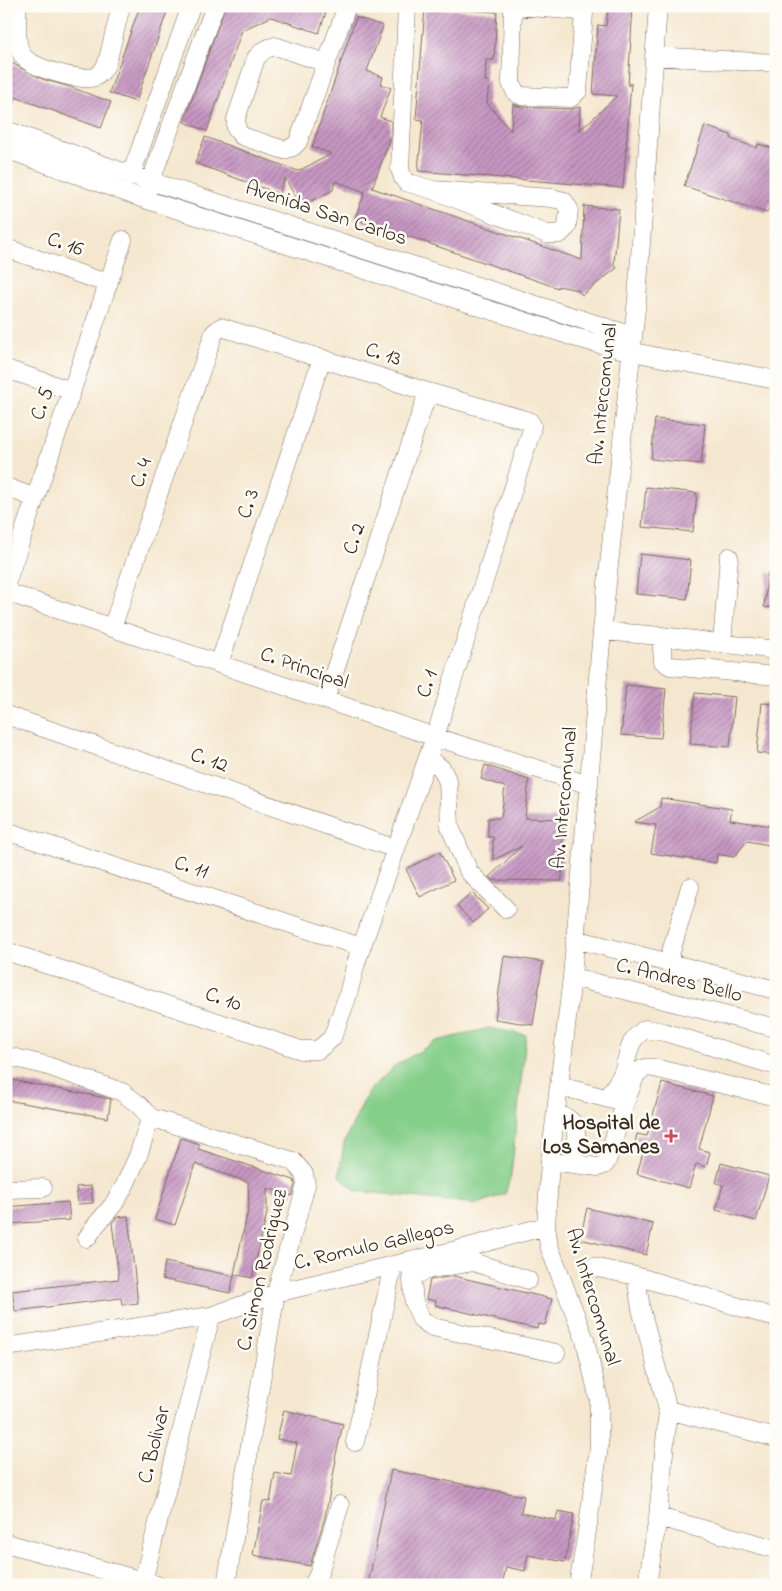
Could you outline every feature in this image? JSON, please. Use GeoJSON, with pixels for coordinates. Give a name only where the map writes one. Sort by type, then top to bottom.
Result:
{"type":"FeatureCollection","features":[{"type":"Feature","properties":{"kind":"street"},"geometry":{"type":"LineString","coordinates":[[17,6],[18,45],[22,55],[30,64],[77,78],[95,76],[104,71],[121,6]]}},
{"type":"Feature","properties":{"kind":"street"},"geometry":{"type":"LineString","coordinates":[[131,175],[191,6]]}},
{"type":"Feature","properties":{"kind":"street"},"geometry":{"type":"LineString","coordinates":[[144,199],[164,140],[215,6]]}},
{"type":"Feature","properties":{"kind":"street"},"geometry":{"type":"LineString","coordinates":[[326,63],[276,46],[261,52],[256,58],[236,119],[236,129],[242,136],[284,150],[292,148],[298,142],[347,6]]}},
{"type":"Feature","properties":{"kind":"street"},"geometry":{"type":"LineString","coordinates":[[407,6],[400,169],[403,178],[406,182],[433,190],[547,234],[560,234],[567,227],[569,209],[564,202],[552,198],[433,190]]}},
{"type":"Feature","properties":{"kind":"street"},"geometry":{"type":"LineString","coordinates":[[515,6],[582,11],[584,13],[578,92],[571,98],[522,96],[516,93],[511,83],[515,6]]}},
{"type":"Feature","properties":{"kind":"street","name":"Av. Intercomunal"},"geometry":{"type":"LineString","coordinates":[[578,1585],[599,1447],[599,1400],[585,1340],[549,1246],[546,1226],[550,1161],[576,939],[602,631],[637,299],[658,6]]}},
{"type":"Feature","properties":{"kind":"street"},"geometry":{"type":"LineString","coordinates":[[654,56],[776,63]]}},
{"type":"Feature","properties":{"kind":"street","name":"Avenida San Carlos"},"geometry":{"type":"LineString","coordinates":[[6,130],[131,175],[632,345]]}},
{"type":"Feature","properties":{"kind":"street"},"geometry":{"type":"LineString","coordinates":[[146,134],[164,140]]}},
{"type":"Feature","properties":{"kind":"street","name":"Avenida San Carlos"},"geometry":{"type":"LineString","coordinates":[[6,150],[144,199],[574,338],[632,345]]}},
{"type":"Feature","properties":{"kind":"street","name":"C. 5"},"geometry":{"type":"LineString","coordinates":[[6,584],[123,240]]}},
{"type":"Feature","properties":{"kind":"street","name":"C. 16"},"geometry":{"type":"LineString","coordinates":[[6,248],[94,279],[110,282]]}},
{"type":"Feature","properties":{"kind":"street","name":"C. 13"},"geometry":{"type":"LineString","coordinates":[[214,332],[221,327],[428,392],[529,421],[532,425],[531,432]]}},
{"type":"Feature","properties":{"kind":"street","name":"C. 4"},"geometry":{"type":"LineString","coordinates":[[112,628],[214,332]]}},
{"type":"Feature","properties":{"kind":"street"},"geometry":{"type":"LineString","coordinates":[[632,345],[662,357],[776,380]]}},
{"type":"Feature","properties":{"kind":"street","name":"C. 3"},"geometry":{"type":"LineString","coordinates":[[219,664],[322,358]]}},
{"type":"Feature","properties":{"kind":"street"},"geometry":{"type":"LineString","coordinates":[[6,369],[72,391]]}},
{"type":"Feature","properties":{"kind":"street","name":"C. 2"},"geometry":{"type":"LineString","coordinates":[[325,700],[428,392]]}},
{"type":"Feature","properties":{"kind":"street","name":"C. 1"},"geometry":{"type":"LineString","coordinates":[[361,948],[435,737],[531,432]]}},
{"type":"Feature","properties":{"kind":"street"},"geometry":{"type":"LineString","coordinates":[[6,487],[35,498]]}},
{"type":"Feature","properties":{"kind":"street"},"geometry":{"type":"LineString","coordinates":[[722,644],[729,557]]}},
{"type":"Feature","properties":{"kind":"street","name":"C. Principal"},"geometry":{"type":"LineString","coordinates":[[6,592],[435,737],[589,785]]}},
{"type":"Feature","properties":{"kind":"street"},"geometry":{"type":"LineString","coordinates":[[602,631],[776,650]]}},
{"type":"Feature","properties":{"kind":"street"},"geometry":{"type":"LineString","coordinates":[[661,636],[663,661],[670,666],[776,676]]}},
{"type":"Feature","properties":{"kind":"street","name":"C. 12"},"geometry":{"type":"LineString","coordinates":[[6,715],[396,849]]}},
{"type":"Feature","properties":{"kind":"street"},"geometry":{"type":"LineString","coordinates":[[428,758],[442,769],[448,782],[450,827],[469,872],[506,909]]}},
{"type":"Feature","properties":{"kind":"street","name":"C. 11"},"geometry":{"type":"LineString","coordinates":[[6,831],[361,948]]}},
{"type":"Feature","properties":{"kind":"street"},"geometry":{"type":"LineString","coordinates":[[668,962],[690,887]]}},
{"type":"Feature","properties":{"kind":"street","name":"C. Andres Bello"},"geometry":{"type":"LineString","coordinates":[[576,939],[776,990]]}},
{"type":"Feature","properties":{"kind":"street","name":"C. 10"},"geometry":{"type":"LineString","coordinates":[[6,951],[301,1050],[318,1050],[332,1038],[361,948]]}},
{"type":"Feature","properties":{"kind":"street","name":"C. Andres Bello"},"geometry":{"type":"LineString","coordinates":[[572,977],[776,1028]]}},
{"type":"Feature","properties":{"kind":"street"},"geometry":{"type":"LineString","coordinates":[[607,1098],[621,1075],[631,1041],[646,1029],[664,1032],[776,1066]]}},
{"type":"Feature","properties":{"kind":"street"},"geometry":{"type":"LineString","coordinates":[[8,1057],[45,1065],[122,1092],[139,1105],[153,1120],[149,1122],[138,1156],[124,1187],[113,1205],[87,1238]]}},
{"type":"Feature","properties":{"kind":"street"},"geometry":{"type":"LineString","coordinates":[[550,1161],[598,1167],[604,1165],[637,1073],[645,1068],[650,1067],[776,1097]]}},
{"type":"Feature","properties":{"kind":"street"},"geometry":{"type":"LineString","coordinates":[[559,1088],[567,1088],[625,1103]]}},
{"type":"Feature","properties":{"kind":"street"},"geometry":{"type":"LineString","coordinates":[[556,1114],[570,1118],[575,1125],[573,1164]]}},
{"type":"Feature","properties":{"kind":"street","name":"C. Simon Rodriguez"},"geometry":{"type":"LineString","coordinates":[[153,1120],[156,1119],[293,1161],[304,1174],[306,1186],[276,1293],[226,1585]]}},
{"type":"Feature","properties":{"kind":"street"},"geometry":{"type":"LineString","coordinates":[[6,1189],[42,1188]]}},
{"type":"Feature","properties":{"kind":"street","name":"C. Romulo Gallegos"},"geometry":{"type":"LineString","coordinates":[[6,1347],[211,1316],[276,1293],[469,1255],[546,1226]]}},
{"type":"Feature","properties":{"kind":"street"},"geometry":{"type":"LineString","coordinates":[[469,1255],[528,1280]]}},
{"type":"Feature","properties":{"kind":"street"},"geometry":{"type":"LineString","coordinates":[[405,1267],[420,1319],[432,1327],[556,1353]]}},
{"type":"Feature","properties":{"kind":"street"},"geometry":{"type":"LineString","coordinates":[[355,1442],[405,1267]]}},
{"type":"Feature","properties":{"kind":"street"},"geometry":{"type":"LineString","coordinates":[[592,1267],[636,1276],[776,1318]]}},
{"type":"Feature","properties":{"kind":"street"},"geometry":{"type":"LineString","coordinates":[[636,1276],[642,1309],[668,1410],[658,1516],[647,1585]]}},
{"type":"Feature","properties":{"kind":"street","name":"C. Bolivar"},"geometry":{"type":"LineString","coordinates":[[147,1584],[211,1316]]}},
{"type":"Feature","properties":{"kind":"street"},"geometry":{"type":"LineString","coordinates":[[668,1410],[776,1438]]}},
{"type":"Feature","properties":{"kind":"street"},"geometry":{"type":"LineString","coordinates":[[313,1585],[319,1573],[340,1505]]}},
{"type":"Feature","properties":{"kind":"street"},"geometry":{"type":"LineString","coordinates":[[658,1516],[776,1549]]}},
{"type":"Feature","properties":{"kind":"street"},"geometry":{"type":"LineString","coordinates":[[6,1543],[147,1584]]}},
{"type":"Feature","properties":{"kind":"green space"},"geometry":{"type":"Polygon","coordinates":[[[489,1028],[526,1035],[511,1175],[505,1194],[477,1204],[356,1191],[339,1175],[344,1143],[368,1092],[396,1065],[437,1041],[489,1028]]]}},
{"type":"Feature","properties":{"kind":"building"},"geometry":{"type":"Polygon","coordinates":[[[140,6],[169,6],[136,102],[109,93],[140,6]]]}},
{"type":"Feature","properties":{"kind":"building"},"geometry":{"type":"Polygon","coordinates":[[[225,6],[328,6],[319,33],[271,17],[242,30],[207,131],[184,122],[225,6]]]}},
{"type":"Feature","properties":{"kind":"building"},"geometry":{"type":"Polygon","coordinates":[[[616,6],[633,6],[628,86],[631,83],[623,188],[418,171],[423,120],[416,119],[425,8],[497,12],[494,60],[486,60],[485,81],[489,81],[487,103],[511,131],[513,104],[522,107],[571,109],[580,107],[579,131],[617,96],[593,94],[598,25],[606,26],[608,10],[615,10],[616,6]]]}},
{"type":"Feature","properties":{"kind":"building"},"geometry":{"type":"Polygon","coordinates":[[[356,17],[383,26],[367,71],[383,77],[381,84],[391,88],[380,117],[391,121],[391,137],[372,188],[582,260],[584,206],[619,209],[614,264],[617,268],[582,295],[578,290],[558,286],[558,288],[355,218],[365,192],[335,181],[333,190],[310,202],[295,196],[285,178],[279,194],[195,163],[205,137],[298,171],[332,154],[312,147],[356,17]]]}},
{"type":"Feature","properties":{"kind":"building"},"geometry":{"type":"Polygon","coordinates":[[[6,60],[42,79],[111,102],[101,128],[15,97],[6,118],[6,60]]]}},
{"type":"Feature","properties":{"kind":"building"},"geometry":{"type":"Polygon","coordinates":[[[705,126],[731,135],[731,139],[757,148],[758,144],[776,149],[776,198],[773,197],[767,213],[684,186],[705,126]]]}},
{"type":"Feature","properties":{"kind":"building"},"geometry":{"type":"Polygon","coordinates":[[[655,419],[705,424],[701,464],[651,459],[655,419]]]}},
{"type":"Feature","properties":{"kind":"building"},"geometry":{"type":"Polygon","coordinates":[[[646,487],[697,493],[693,532],[642,527],[646,487]]]}},
{"type":"Feature","properties":{"kind":"building"},"geometry":{"type":"Polygon","coordinates":[[[640,554],[691,560],[687,599],[636,594],[640,554]]]}},
{"type":"Feature","properties":{"kind":"building"},"geometry":{"type":"Polygon","coordinates":[[[768,573],[776,573],[776,608],[764,607],[768,573]]]}},
{"type":"Feature","properties":{"kind":"building"},"geometry":{"type":"Polygon","coordinates":[[[626,685],[666,689],[661,738],[621,735],[626,685]]]}},
{"type":"Feature","properties":{"kind":"building"},"geometry":{"type":"Polygon","coordinates":[[[695,693],[735,697],[730,747],[690,744],[695,693]]]}},
{"type":"Feature","properties":{"kind":"building"},"geometry":{"type":"Polygon","coordinates":[[[762,703],[776,704],[776,755],[757,753],[762,703]]]}},
{"type":"Feature","properties":{"kind":"building"},"geometry":{"type":"Polygon","coordinates":[[[485,765],[529,780],[525,818],[563,819],[562,881],[492,880],[489,877],[522,846],[493,860],[493,837],[488,837],[488,818],[501,818],[505,787],[481,779],[485,765]]]}},
{"type":"Feature","properties":{"kind":"building"},"geometry":{"type":"Polygon","coordinates":[[[661,798],[732,809],[730,820],[772,826],[769,845],[747,841],[734,857],[717,854],[716,863],[651,853],[656,825],[634,822],[660,807],[661,798]]]}},
{"type":"Feature","properties":{"kind":"building"},"geometry":{"type":"Polygon","coordinates":[[[440,852],[454,880],[420,897],[406,869],[440,852]]]}},
{"type":"Feature","properties":{"kind":"building"},"geometry":{"type":"Polygon","coordinates":[[[472,893],[488,909],[473,923],[457,906],[472,893]]]}},
{"type":"Feature","properties":{"kind":"building"},"geometry":{"type":"Polygon","coordinates":[[[504,956],[543,962],[533,1025],[495,1019],[504,956]]]}},
{"type":"Feature","properties":{"kind":"building"},"geometry":{"type":"Polygon","coordinates":[[[6,1079],[111,1099],[108,1118],[6,1100],[6,1079]]]}},
{"type":"Feature","properties":{"kind":"building"},"geometry":{"type":"Polygon","coordinates":[[[662,1083],[713,1096],[699,1149],[710,1152],[706,1167],[696,1164],[689,1188],[637,1174],[644,1149],[634,1147],[637,1134],[647,1136],[662,1083]]]}},
{"type":"Feature","properties":{"kind":"building"},"geometry":{"type":"Polygon","coordinates":[[[181,1138],[200,1144],[198,1149],[294,1180],[292,1196],[267,1188],[267,1213],[252,1278],[234,1274],[249,1206],[248,1182],[195,1164],[175,1225],[155,1219],[181,1138]]]}},
{"type":"Feature","properties":{"kind":"building"},"geometry":{"type":"Polygon","coordinates":[[[721,1163],[769,1176],[756,1221],[716,1210],[723,1185],[716,1183],[721,1163]]]}},
{"type":"Feature","properties":{"kind":"building"},"geometry":{"type":"Polygon","coordinates":[[[91,1186],[93,1203],[78,1204],[76,1187],[91,1186]]]}},
{"type":"Feature","properties":{"kind":"building"},"geometry":{"type":"Polygon","coordinates":[[[68,1202],[70,1220],[6,1224],[6,1207],[68,1202]]]}},
{"type":"Feature","properties":{"kind":"building"},"geometry":{"type":"Polygon","coordinates":[[[587,1208],[653,1224],[646,1255],[580,1239],[587,1208]]]}},
{"type":"Feature","properties":{"kind":"building"},"geometry":{"type":"Polygon","coordinates":[[[128,1216],[138,1303],[122,1305],[121,1298],[15,1311],[12,1291],[119,1279],[112,1223],[117,1217],[128,1216]]]}},
{"type":"Feature","properties":{"kind":"building"},"geometry":{"type":"Polygon","coordinates":[[[165,1262],[234,1276],[230,1293],[162,1279],[165,1262]]]}},
{"type":"Feature","properties":{"kind":"building"},"geometry":{"type":"Polygon","coordinates":[[[454,1276],[552,1299],[545,1325],[538,1324],[537,1329],[435,1305],[436,1301],[426,1299],[430,1280],[454,1276]]]}},
{"type":"Feature","properties":{"kind":"building"},"geometry":{"type":"Polygon","coordinates":[[[284,1410],[343,1424],[325,1517],[310,1566],[253,1555],[263,1501],[270,1502],[275,1473],[291,1476],[297,1443],[277,1439],[284,1410]]]}},
{"type":"Feature","properties":{"kind":"building"},"geometry":{"type":"Polygon","coordinates":[[[391,1470],[524,1496],[521,1513],[556,1520],[558,1511],[574,1514],[565,1562],[528,1555],[525,1571],[506,1567],[502,1585],[368,1585],[391,1470]]]}},
{"type":"Feature","properties":{"kind":"place","name":"Hospital de Los Samanes"},"geometry":{"type":"Point","coordinates":[671,1136]}}]}
